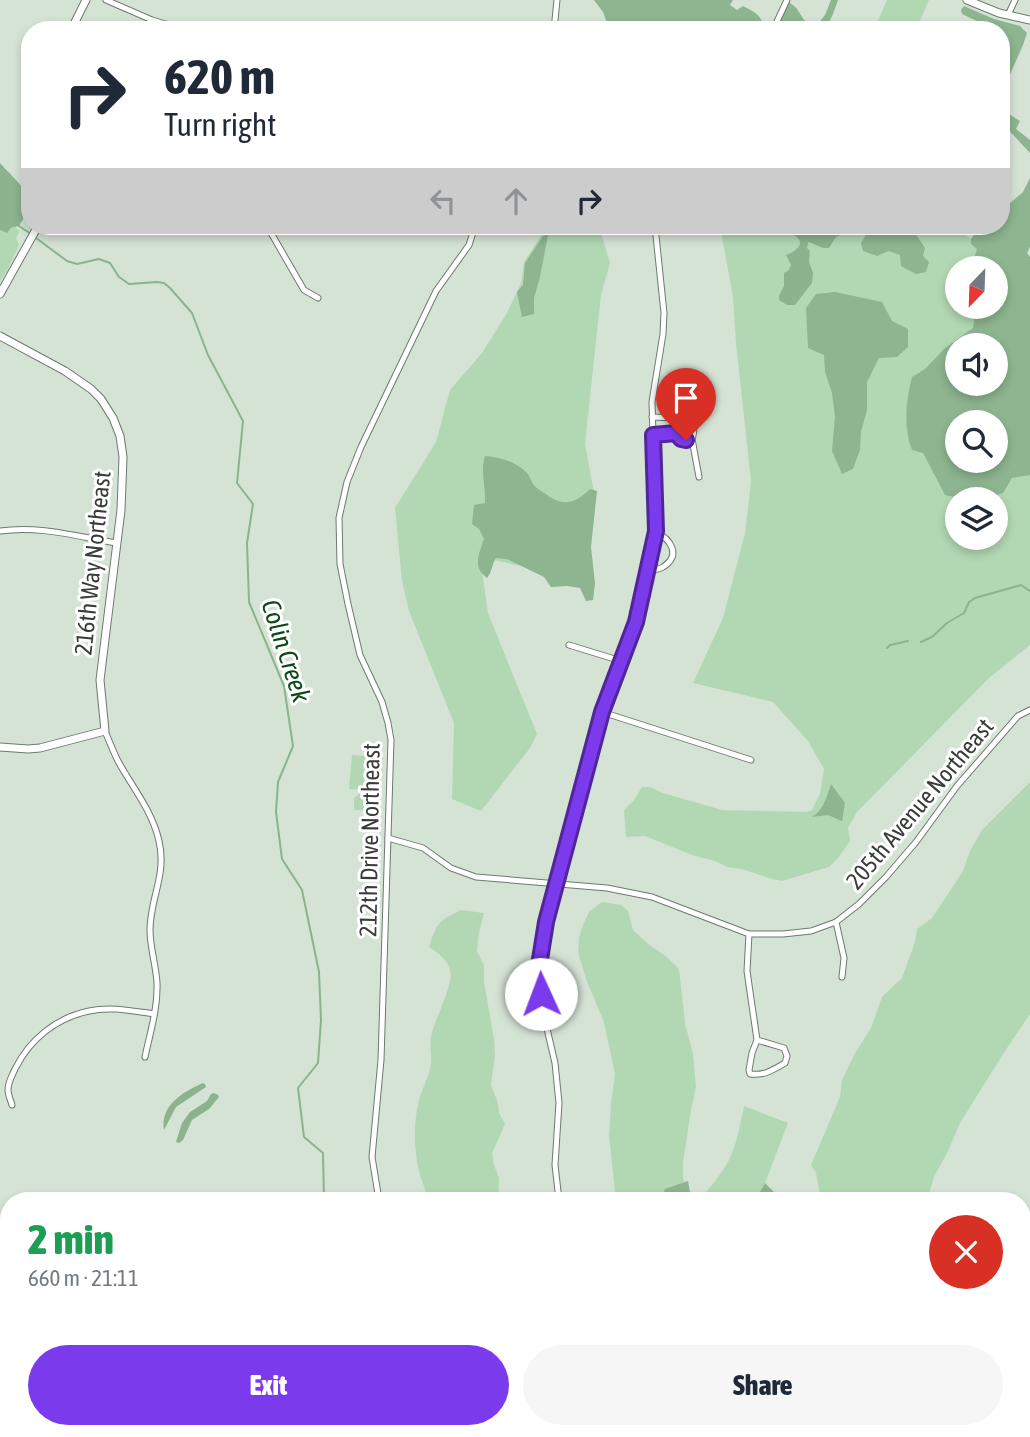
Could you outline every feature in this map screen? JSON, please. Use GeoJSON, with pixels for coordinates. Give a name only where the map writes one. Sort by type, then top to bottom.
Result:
{"type":"FeatureCollection","features":[{"type":"Feature","properties":{"kind":"street"},"geometry":{"type":"LineString","coordinates":[[76,21],[86,0]]}},
{"type":"Feature","properties":{"kind":"street"},"geometry":{"type":"LineString","coordinates":[[106,0],[155,21]]}},
{"type":"Feature","properties":{"kind":"street"},"geometry":{"type":"LineString","coordinates":[[555,21],[557,0]]}},
{"type":"Feature","properties":{"kind":"street"},"geometry":{"type":"LineString","coordinates":[[777,21],[787,0]]}},
{"type":"Feature","properties":{"kind":"street"},"geometry":{"type":"LineString","coordinates":[[967,0],[1030,20]]}},
{"type":"Feature","properties":{"kind":"street"},"geometry":{"type":"LineString","coordinates":[[1008,15],[1015,0]]}},
{"type":"Feature","properties":{"kind":"street"},"geometry":{"type":"LineString","coordinates":[[0,294],[32,235]]}},
{"type":"Feature","properties":{"kind":"street"},"geometry":{"type":"LineString","coordinates":[[272,235],[304,290],[318,298]]}},
{"type":"Feature","properties":{"kind":"street","name":"212th Drive Northeast"},"geometry":{"type":"LineString","coordinates":[[378,1192],[372,1157],[382,1060],[391,740],[382,702],[360,655],[340,564],[339,518],[347,482],[361,447],[436,291],[468,245],[472,235]]}},
{"type":"Feature","properties":{"kind":"street"},"geometry":{"type":"LineString","coordinates":[[558,1192],[555,1165],[559,1103],[555,1063],[544,1016],[538,972],[556,883],[602,712],[636,622],[656,531],[652,402],[664,313],[655,235]]}},
{"type":"Feature","properties":{"kind":"street","name":"216th Way Northeast"},"geometry":{"type":"LineString","coordinates":[[0,337],[81,381],[101,399],[120,436],[123,457],[117,543],[100,680],[105,731],[117,760],[152,819],[162,862],[150,930],[157,983],[145,1057]]}},
{"type":"Feature","properties":{"kind":"street"},"geometry":{"type":"LineString","coordinates":[[652,416],[677,418],[684,412],[691,412],[696,408],[698,386]]}},
{"type":"Feature","properties":{"kind":"street"},"geometry":{"type":"LineString","coordinates":[[691,412],[694,434],[692,439],[699,477]]}},
{"type":"Feature","properties":{"kind":"street"},"geometry":{"type":"LineString","coordinates":[[677,418],[676,433],[681,439],[692,439]]}},
{"type":"Feature","properties":{"kind":"street"},"geometry":{"type":"LineString","coordinates":[[653,435],[676,433]]}},
{"type":"Feature","properties":{"kind":"street"},"geometry":{"type":"LineString","coordinates":[[0,531],[30,529],[117,543]]}},
{"type":"Feature","properties":{"kind":"street"},"geometry":{"type":"LineString","coordinates":[[646,572],[661,568],[672,553],[672,545],[665,536],[656,531]]}},
{"type":"Feature","properties":{"kind":"street"},"geometry":{"type":"LineString","coordinates":[[569,645],[621,662]]}},
{"type":"Feature","properties":{"kind":"street","name":"205th Avenue Northeast"},"geometry":{"type":"LineString","coordinates":[[836,922],[886,877],[916,842],[957,786],[1018,716],[1030,710]]}},
{"type":"Feature","properties":{"kind":"street"},"geometry":{"type":"LineString","coordinates":[[602,712],[751,760]]}},
{"type":"Feature","properties":{"kind":"street"},"geometry":{"type":"LineString","coordinates":[[0,747],[40,748],[105,731]]}},
{"type":"Feature","properties":{"kind":"street"},"geometry":{"type":"LineString","coordinates":[[388,838],[423,848],[451,868],[476,877],[607,888],[652,897],[749,934],[811,931],[836,922],[844,958],[842,977]]}},
{"type":"Feature","properties":{"kind":"street"},"geometry":{"type":"LineString","coordinates":[[749,934],[747,971],[757,1040],[752,1052],[750,1074],[760,1076],[785,1063],[788,1056],[784,1048],[757,1040]]}},
{"type":"Feature","properties":{"kind":"street"},"geometry":{"type":"LineString","coordinates":[[12,1105],[8,1091],[10,1079],[20,1058],[39,1035],[63,1019],[91,1010],[113,1009],[154,1014]]}},
{"type":"Feature","properties":{"kind":"shaded area"},"geometry":{"type":"Polygon","coordinates":[[[594,0],[733,0],[730,5],[737,10],[743,6],[753,11],[761,21],[606,21],[594,0]]]}},
{"type":"Feature","properties":{"kind":"shaded area"},"geometry":{"type":"Polygon","coordinates":[[[831,0],[838,0],[830,21],[820,21],[831,0]]]}},
{"type":"Feature","properties":{"kind":"shaded area"},"geometry":{"type":"Polygon","coordinates":[[[887,0],[929,0],[920,21],[878,21],[887,0]]]}},
{"type":"Feature","properties":{"kind":"shaded area"},"geometry":{"type":"Polygon","coordinates":[[[789,2],[806,21],[780,21],[789,2]]]}},
{"type":"Feature","properties":{"kind":"shaded area"},"geometry":{"type":"Polygon","coordinates":[[[964,6],[1001,21],[977,21],[962,14],[964,6]]]}},
{"type":"Feature","properties":{"kind":"shaded area"},"geometry":{"type":"Polygon","coordinates":[[[1010,23],[1020,26],[1027,33],[1010,75],[1010,23]]]}},
{"type":"Feature","properties":{"kind":"shaded area"},"geometry":{"type":"Polygon","coordinates":[[[1010,115],[1020,121],[1016,129],[1030,140],[1030,153],[1012,134],[1010,115]]]}},
{"type":"Feature","properties":{"kind":"shaded area"},"geometry":{"type":"Polygon","coordinates":[[[0,163],[21,186],[21,222],[7,233],[0,230],[0,163]]]}},
{"type":"Feature","properties":{"kind":"shaded area"},"geometry":{"type":"Polygon","coordinates":[[[1030,178],[1030,247],[1027,253],[1030,257],[1030,475],[1012,478],[1007,487],[945,487],[945,495],[923,453],[912,450],[909,441],[906,414],[912,377],[925,369],[945,348],[945,396],[1008,396],[1008,333],[966,333],[973,328],[974,319],[1008,319],[1008,256],[975,256],[977,249],[971,244],[971,239],[974,235],[1010,235],[1010,203],[1023,192],[1030,178]]]}},
{"type":"Feature","properties":{"kind":"shaded area"},"geometry":{"type":"Polygon","coordinates":[[[15,227],[20,231],[16,238],[19,245],[0,281],[0,230],[4,232],[15,227]]]}},
{"type":"Feature","properties":{"kind":"shaded area"},"geometry":{"type":"Polygon","coordinates":[[[541,235],[602,235],[610,263],[601,295],[585,444],[594,492],[539,570],[480,557],[488,613],[537,734],[530,748],[481,811],[452,799],[454,723],[409,611],[402,581],[395,508],[436,442],[450,390],[482,353],[507,313],[521,283],[524,262],[541,235]]]}},
{"type":"Feature","properties":{"kind":"shaded area"},"geometry":{"type":"Polygon","coordinates":[[[548,235],[534,298],[534,314],[522,317],[517,292],[523,285],[525,263],[543,236],[548,235]]]}},
{"type":"Feature","properties":{"kind":"shaded area"},"geometry":{"type":"Polygon","coordinates":[[[722,235],[966,235],[995,256],[945,256],[945,319],[1008,319],[1008,265],[1030,281],[1030,645],[989,678],[857,812],[848,828],[850,841],[829,867],[782,881],[727,867],[645,836],[626,837],[624,810],[642,787],[650,787],[722,810],[806,812],[812,810],[820,794],[824,769],[808,741],[773,702],[693,683],[723,618],[745,533],[751,482],[733,297],[722,235]]]}},
{"type":"Feature","properties":{"kind":"shaded area"},"geometry":{"type":"Polygon","coordinates":[[[793,235],[840,235],[829,248],[808,243],[812,283],[795,305],[787,305],[779,300],[779,296],[784,286],[784,273],[791,265],[786,255],[794,251],[800,243],[793,235]]]}},
{"type":"Feature","properties":{"kind":"shaded area"},"geometry":{"type":"Polygon","coordinates":[[[866,235],[916,235],[925,248],[923,256],[929,262],[926,272],[916,274],[901,266],[900,255],[889,251],[877,256],[863,251],[861,243],[866,235]]]}},
{"type":"Feature","properties":{"kind":"shaded area"},"geometry":{"type":"Polygon","coordinates":[[[835,292],[882,302],[892,321],[908,329],[908,347],[897,357],[879,358],[867,382],[867,410],[861,432],[860,450],[853,469],[842,474],[832,451],[835,417],[824,355],[808,348],[806,308],[816,294],[835,292]]]}},
{"type":"Feature","properties":{"kind":"shaded area"},"geometry":{"type":"Polygon","coordinates":[[[485,456],[516,465],[527,473],[537,488],[559,501],[570,502],[590,489],[597,491],[591,547],[595,583],[593,600],[586,601],[580,588],[551,587],[544,577],[507,559],[496,558],[487,578],[482,574],[478,560],[484,539],[479,529],[472,524],[474,505],[485,503],[485,456]]]}},
{"type":"Feature","properties":{"kind":"shaded area"},"geometry":{"type":"Polygon","coordinates":[[[352,755],[383,757],[380,791],[349,789],[352,755]]]}},
{"type":"Feature","properties":{"kind":"shaded area"},"geometry":{"type":"Polygon","coordinates":[[[1030,782],[1030,1014],[960,1123],[929,1192],[820,1192],[816,1173],[811,1165],[840,1097],[842,1080],[871,1028],[882,997],[902,978],[917,929],[932,918],[963,871],[982,830],[1030,782]]]}},
{"type":"Feature","properties":{"kind":"shaded area"},"geometry":{"type":"Polygon","coordinates":[[[831,784],[845,803],[842,821],[828,815],[811,817],[822,808],[831,784]]]}},
{"type":"Feature","properties":{"kind":"shaded area"},"geometry":{"type":"Polygon","coordinates":[[[363,793],[376,800],[370,813],[354,808],[354,798],[363,793]]]}},
{"type":"Feature","properties":{"kind":"shaded area"},"geometry":{"type":"Polygon","coordinates":[[[602,902],[621,905],[628,911],[633,930],[679,969],[696,1087],[683,1163],[683,1178],[688,1191],[692,1192],[615,1192],[609,1136],[615,1074],[604,1022],[578,952],[579,937],[589,912],[602,902]]]}},
{"type":"Feature","properties":{"kind":"shaded area"},"geometry":{"type":"Polygon","coordinates":[[[461,910],[484,913],[477,951],[484,965],[484,982],[494,1039],[491,1085],[505,1124],[492,1153],[499,1178],[498,1192],[425,1192],[416,1158],[416,1113],[431,1065],[431,1037],[450,977],[447,963],[429,947],[439,924],[461,910]]]}},
{"type":"Feature","properties":{"kind":"shaded area"},"geometry":{"type":"Polygon","coordinates":[[[203,1083],[206,1087],[176,1107],[164,1130],[166,1113],[174,1100],[203,1083]]]}},
{"type":"Feature","properties":{"kind":"shaded area"},"geometry":{"type":"Polygon","coordinates":[[[214,1093],[219,1097],[209,1109],[192,1120],[183,1140],[176,1142],[182,1123],[190,1112],[214,1093]]]}},
{"type":"Feature","properties":{"kind":"shaded area"},"geometry":{"type":"Polygon","coordinates":[[[744,1106],[788,1123],[760,1192],[706,1192],[734,1149],[744,1106]]]}},
{"type":"Feature","properties":{"kind":"shaded area"},"geometry":{"type":"Polygon","coordinates":[[[688,1181],[690,1192],[664,1192],[665,1189],[688,1181]]]}},
{"type":"Feature","properties":{"kind":"shaded area"},"geometry":{"type":"Polygon","coordinates":[[[765,1183],[774,1192],[760,1192],[765,1183]]]}},
{"type":"Feature","properties":{"kind":"waterway","name":"Colin Creek"},"geometry":{"type":"LineString","coordinates":[[36,238],[67,261],[77,264],[99,259],[110,263],[119,277],[129,284],[157,282],[170,288],[192,313],[208,355],[243,421],[237,483],[253,504],[247,543],[249,602],[284,686],[293,746],[278,782],[276,812],[282,859],[302,890],[319,972],[321,1020],[318,1063],[298,1088],[304,1137],[323,1153],[324,1192]]}},
{"type":"Feature","properties":{"kind":"waterway"},"geometry":{"type":"LineString","coordinates":[[921,642],[964,613],[969,602],[975,598],[1021,585],[1030,591]]}},
{"type":"Feature","properties":{"kind":"waterway"},"geometry":{"type":"LineString","coordinates":[[887,648],[908,641]]}},
{"type":"Feature","properties":{"kind":"route"},"geometry":{"type":"LineString","coordinates":[[541,994],[538,972],[546,922],[602,712],[636,622],[656,531],[653,435],[676,433],[686,440]]}}]}
